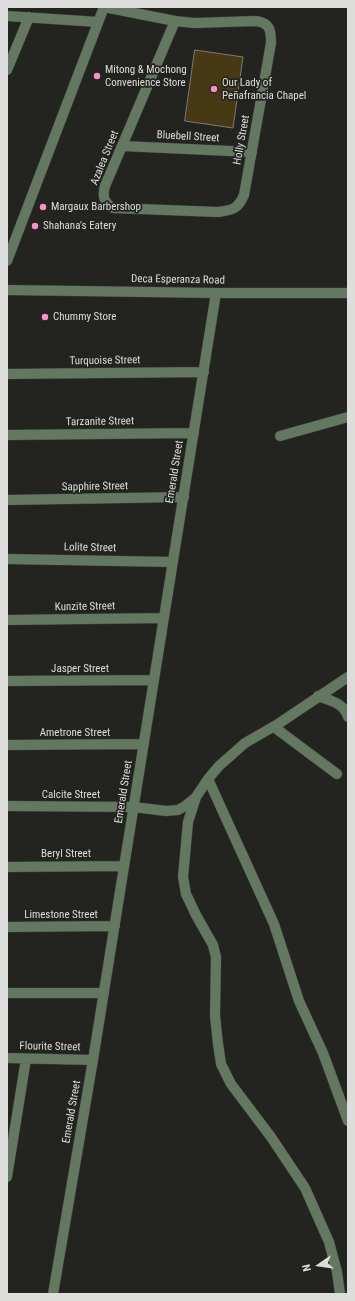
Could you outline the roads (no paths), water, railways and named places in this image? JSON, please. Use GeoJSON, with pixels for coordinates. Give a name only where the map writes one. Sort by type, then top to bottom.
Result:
{"type":"FeatureCollection","features":[{"type":"Feature","properties":{"kind":"street","name":"Holly Street"},"geometry":{"type":"LineString","coordinates":[[104,7],[175,21],[194,23],[256,21],[263,22],[268,26],[271,34],[271,43],[252,152],[244,195],[241,204],[236,208]]}},
{"type":"Feature","properties":{"kind":"street"},"geometry":{"type":"LineString","coordinates":[[7,262],[104,7]]}},
{"type":"Feature","properties":{"kind":"street"},"geometry":{"type":"LineString","coordinates":[[7,16],[98,22]]}},
{"type":"Feature","properties":{"kind":"street"},"geometry":{"type":"LineString","coordinates":[[7,70],[29,18]]}},
{"type":"Feature","properties":{"kind":"street","name":"Azalea Street"},"geometry":{"type":"LineString","coordinates":[[175,21],[104,192],[105,202],[108,206],[113,208],[218,212],[236,208]]}},
{"type":"Feature","properties":{"kind":"street","name":"Bluebell Street"},"geometry":{"type":"LineString","coordinates":[[122,146],[252,152]]}},
{"type":"Feature","properties":{"kind":"street","name":"Deca Esperanza Road"},"geometry":{"type":"LineString","coordinates":[[7,290],[348,293]]}},
{"type":"Feature","properties":{"kind":"street","name":"Emerald Street"},"geometry":{"type":"LineString","coordinates":[[53,1294],[115,926],[216,293]]}},
{"type":"Feature","properties":{"kind":"street","name":"Turquoise Street"},"geometry":{"type":"LineString","coordinates":[[7,374],[204,372]]}},
{"type":"Feature","properties":{"kind":"street"},"geometry":{"type":"LineString","coordinates":[[280,436],[348,417]]}},
{"type":"Feature","properties":{"kind":"street","name":"Tarzanite Street"},"geometry":{"type":"LineString","coordinates":[[7,435],[194,433]]}},
{"type":"Feature","properties":{"kind":"street","name":"Sapphire Street"},"geometry":{"type":"LineString","coordinates":[[7,500],[184,497]]}},
{"type":"Feature","properties":{"kind":"street","name":"Lolite Street"},"geometry":{"type":"LineString","coordinates":[[7,559],[173,562]]}},
{"type":"Feature","properties":{"kind":"street","name":"Kunzite Street"},"geometry":{"type":"LineString","coordinates":[[7,620],[164,618]]}},
{"type":"Feature","properties":{"kind":"street"},"geometry":{"type":"LineString","coordinates":[[340,1294],[329,1242],[305,1188],[271,1137],[231,1084],[221,1064],[216,1016],[216,957],[213,945],[186,894],[184,876],[188,822],[196,797],[208,779],[219,766],[245,743],[274,726],[348,677]]}},
{"type":"Feature","properties":{"kind":"street","name":"Jasper Street"},"geometry":{"type":"LineString","coordinates":[[7,681],[154,680]]}},
{"type":"Feature","properties":{"kind":"street"},"geometry":{"type":"LineString","coordinates":[[318,696],[341,706],[346,710],[348,717]]}},
{"type":"Feature","properties":{"kind":"street"},"geometry":{"type":"LineString","coordinates":[[274,726],[337,774]]}},
{"type":"Feature","properties":{"kind":"street","name":"Ametrone Street"},"geometry":{"type":"LineString","coordinates":[[7,745],[144,744]]}},
{"type":"Feature","properties":{"kind":"street"},"geometry":{"type":"LineString","coordinates":[[208,779],[274,924],[299,1002],[330,1070],[348,1121]]}},
{"type":"Feature","properties":{"kind":"street","name":"Calcite Street"},"geometry":{"type":"LineString","coordinates":[[7,806],[134,807],[166,811],[178,810],[196,797]]}},
{"type":"Feature","properties":{"kind":"street","name":"Beryl Street"},"geometry":{"type":"LineString","coordinates":[[7,867],[124,866]]}},
{"type":"Feature","properties":{"kind":"street","name":"Limestone Street"},"geometry":{"type":"LineString","coordinates":[[7,927],[115,926]]}},
{"type":"Feature","properties":{"kind":"street"},"geometry":{"type":"LineString","coordinates":[[7,993],[104,992]]}},
{"type":"Feature","properties":{"kind":"street","name":"Flourite Street"},"geometry":{"type":"LineString","coordinates":[[7,1058],[93,1060]]}},
{"type":"Feature","properties":{"kind":"street"},"geometry":{"type":"LineString","coordinates":[[7,1177],[26,1059]]}},
{"type":"Feature","properties":{"kind":"place","name":"Mitong & Mochong Convenience Store"},"geometry":{"type":"Point","coordinates":[97,76]}},
{"type":"Feature","properties":{"kind":"place","name":"Our Lady of Peñafrancia Chapel"},"geometry":{"type":"Point","coordinates":[214,89]}},
{"type":"Feature","properties":{"kind":"place","name":"Margaux Barbershop"},"geometry":{"type":"Point","coordinates":[43,207]}},
{"type":"Feature","properties":{"kind":"place","name":"Shahana's Eatery"},"geometry":{"type":"Point","coordinates":[35,226]}},
{"type":"Feature","properties":{"kind":"place","name":"Chummy Store"},"geometry":{"type":"Point","coordinates":[45,317]}}]}
